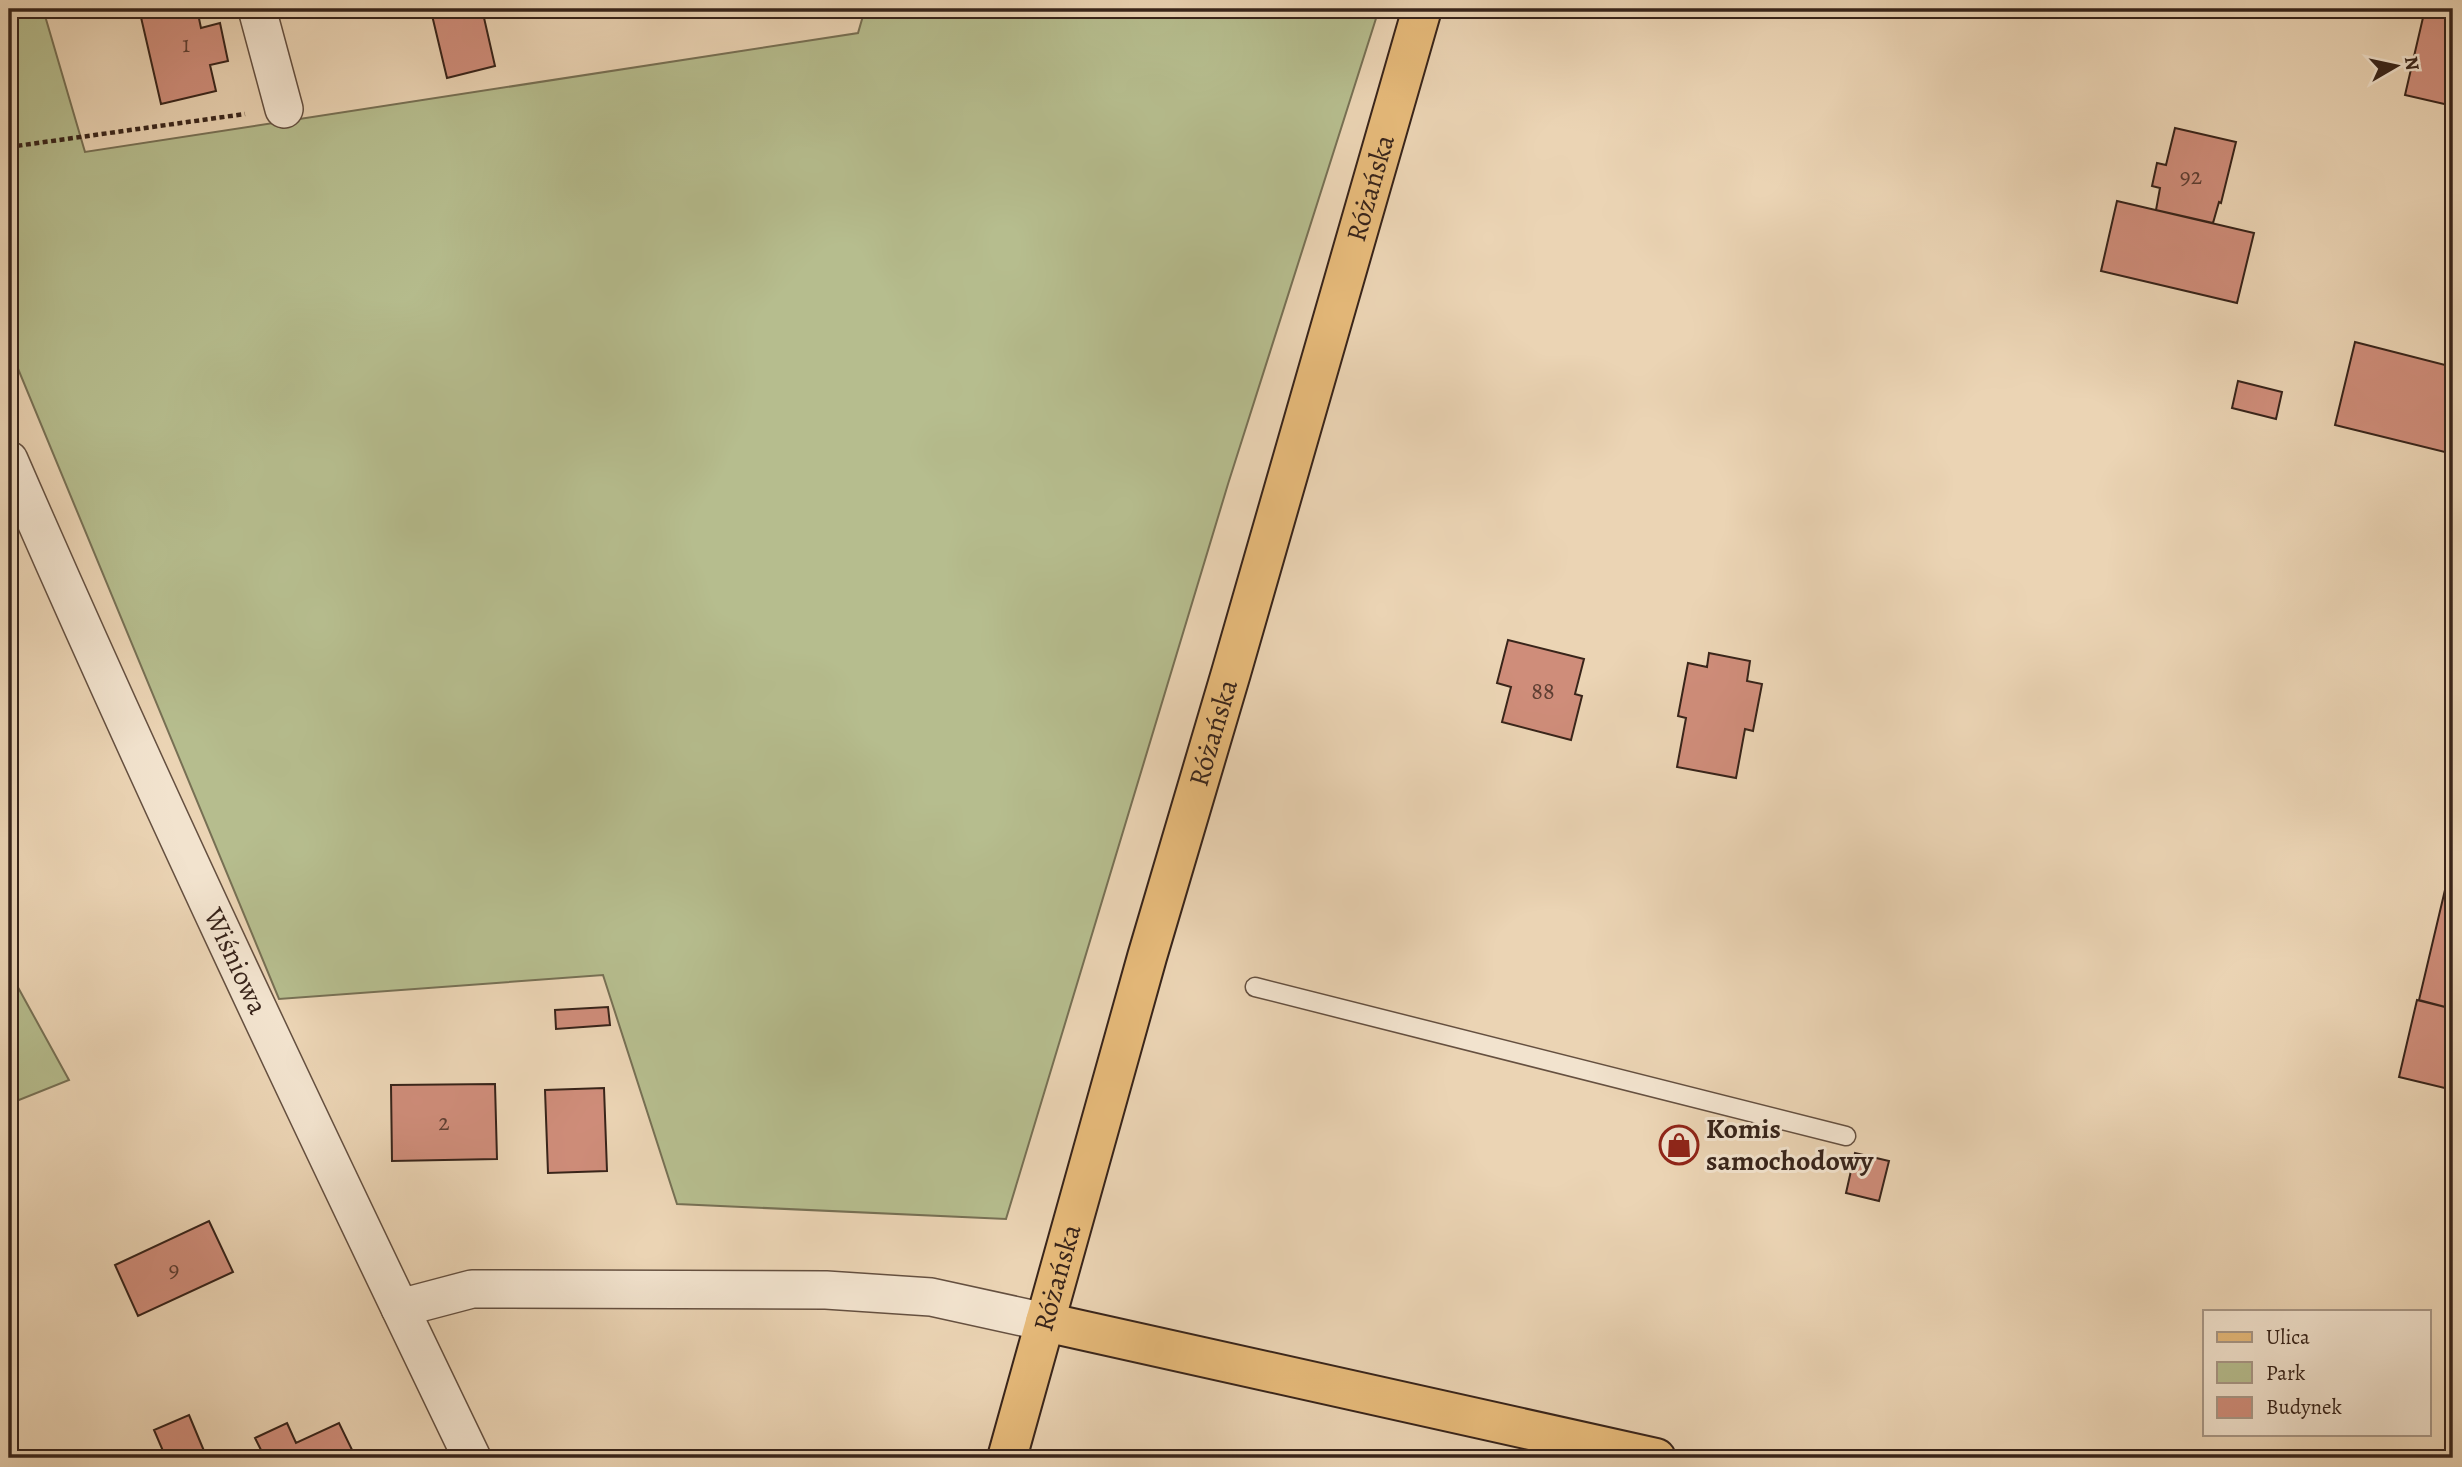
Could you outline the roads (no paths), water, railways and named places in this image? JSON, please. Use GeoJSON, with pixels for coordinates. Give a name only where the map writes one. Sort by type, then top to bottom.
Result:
{"type":"FeatureCollection","features":[{"type":"Feature","properties":{"kind":"main road","name":"Różańska"},"geometry":{"type":"LineString","coordinates":[[1007,1458],[1147,957],[1422,9]]}},
{"type":"Feature","properties":{"kind":"main road"},"geometry":{"type":"LineString","coordinates":[[1045,1322],[1656,1458]]}},
{"type":"Feature","properties":{"kind":"street"},"geometry":{"type":"LineString","coordinates":[[257,9],[284,109]]}},
{"type":"Feature","properties":{"kind":"street","name":"Wiśniowa"},"geometry":{"type":"LineString","coordinates":[[9,460],[98,666],[472,1458]]}},
{"type":"Feature","properties":{"kind":"street"},"geometry":{"type":"LineString","coordinates":[[400,1308],[472,1289],[826,1290],[931,1297],[1045,1322]]}},
{"type":"Feature","properties":{"kind":"lane"},"geometry":{"type":"LineString","coordinates":[[1255,987],[1846,1136]]}},
{"type":"Feature","properties":{"kind":"place","name":"Komis samochodowy"},"geometry":{"type":"Point","coordinates":[1679,1145]}}]}
